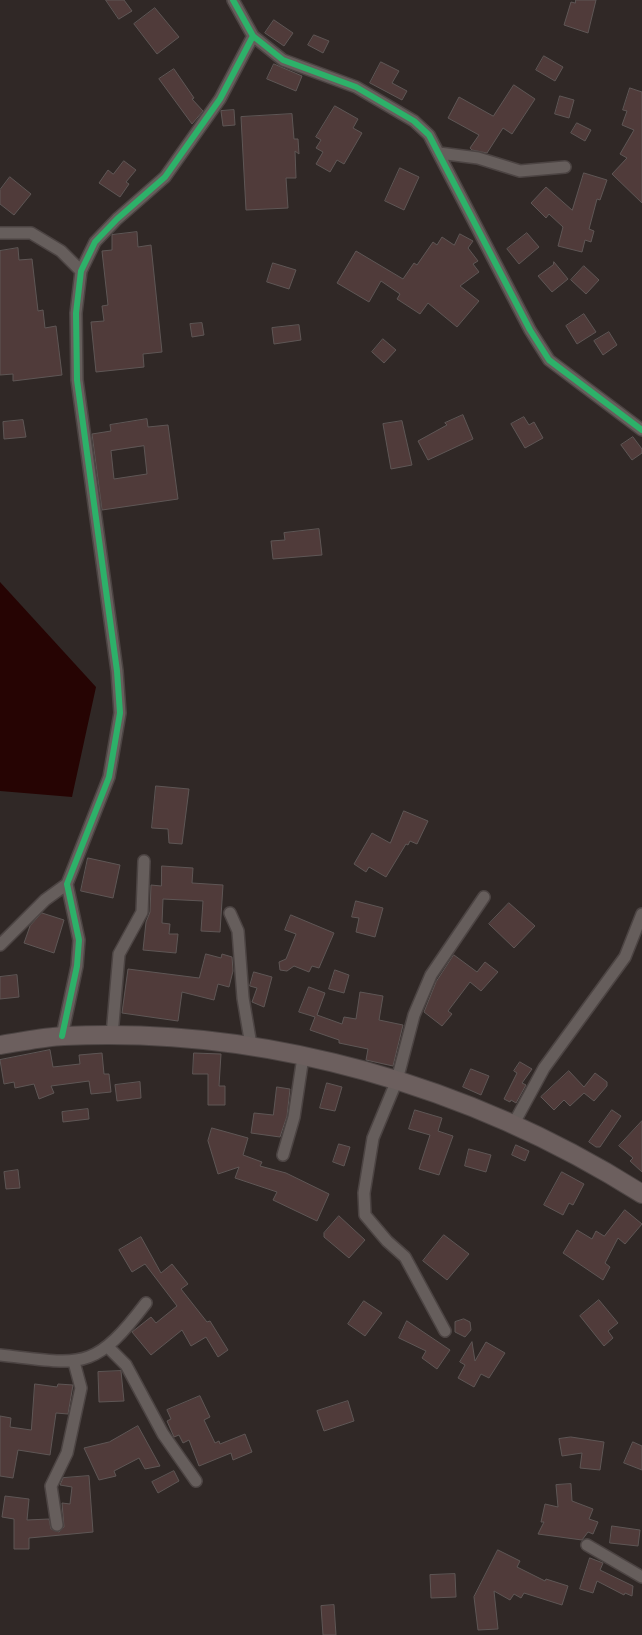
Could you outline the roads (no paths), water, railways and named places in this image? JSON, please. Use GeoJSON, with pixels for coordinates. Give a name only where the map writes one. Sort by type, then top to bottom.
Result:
{"type":"FeatureCollection","features":[{"type":"Feature","properties":{"kind":"main road"},"geometry":{"type":"LineString","coordinates":[[0,1046],[62,1036],[112,1035],[198,1038],[251,1045],[304,1057],[397,1080],[513,1125],[598,1166],[642,1194]]}},
{"type":"Feature","properties":{"kind":"street"},"geometry":{"type":"LineString","coordinates":[[233,0],[253,36],[284,60],[356,87],[414,121],[429,135],[530,330],[549,360],[642,430]]}},
{"type":"Feature","properties":{"kind":"street"},"geometry":{"type":"LineString","coordinates":[[0,945],[45,900],[67,884],[109,777],[120,713],[117,671],[77,380],[76,313],[82,271],[95,242],[165,177],[220,99],[253,36]]}},
{"type":"Feature","properties":{"kind":"street"},"geometry":{"type":"LineString","coordinates":[[439,153],[478,158],[520,171],[565,167]]}},
{"type":"Feature","properties":{"kind":"street"},"geometry":{"type":"LineString","coordinates":[[0,233],[31,233],[61,251],[82,271]]}},
{"type":"Feature","properties":{"kind":"street"},"geometry":{"type":"LineString","coordinates":[[112,1035],[119,954],[142,912],[144,861]]}},
{"type":"Feature","properties":{"kind":"street"},"geometry":{"type":"LineString","coordinates":[[62,1036],[77,966],[79,940],[67,884]]}},
{"type":"Feature","properties":{"kind":"street"},"geometry":{"type":"LineString","coordinates":[[445,1331],[405,1257],[387,1241],[366,1216],[364,1193],[373,1138],[397,1080],[414,1015],[431,975],[484,896]]}},
{"type":"Feature","properties":{"kind":"street"},"geometry":{"type":"LineString","coordinates":[[230,913],[238,932],[244,998],[251,1045]]}},
{"type":"Feature","properties":{"kind":"street"},"geometry":{"type":"LineString","coordinates":[[513,1125],[544,1068],[625,957],[642,914]]}},
{"type":"Feature","properties":{"kind":"street"},"geometry":{"type":"LineString","coordinates":[[283,1155],[294,1116],[304,1057]]}},
{"type":"Feature","properties":{"kind":"street"},"geometry":{"type":"LineString","coordinates":[[0,1354],[52,1362],[74,1362],[89,1358],[108,1347],[124,1332],[146,1303]]}},
{"type":"Feature","properties":{"kind":"street"},"geometry":{"type":"LineString","coordinates":[[108,1347],[126,1366],[163,1434],[196,1481]]}},
{"type":"Feature","properties":{"kind":"street"},"geometry":{"type":"LineString","coordinates":[[57,1525],[51,1486],[67,1453],[82,1388],[74,1362]]}},
{"type":"Feature","properties":{"kind":"street"},"geometry":{"type":"LineString","coordinates":[[587,1545],[642,1577]]}}]}
